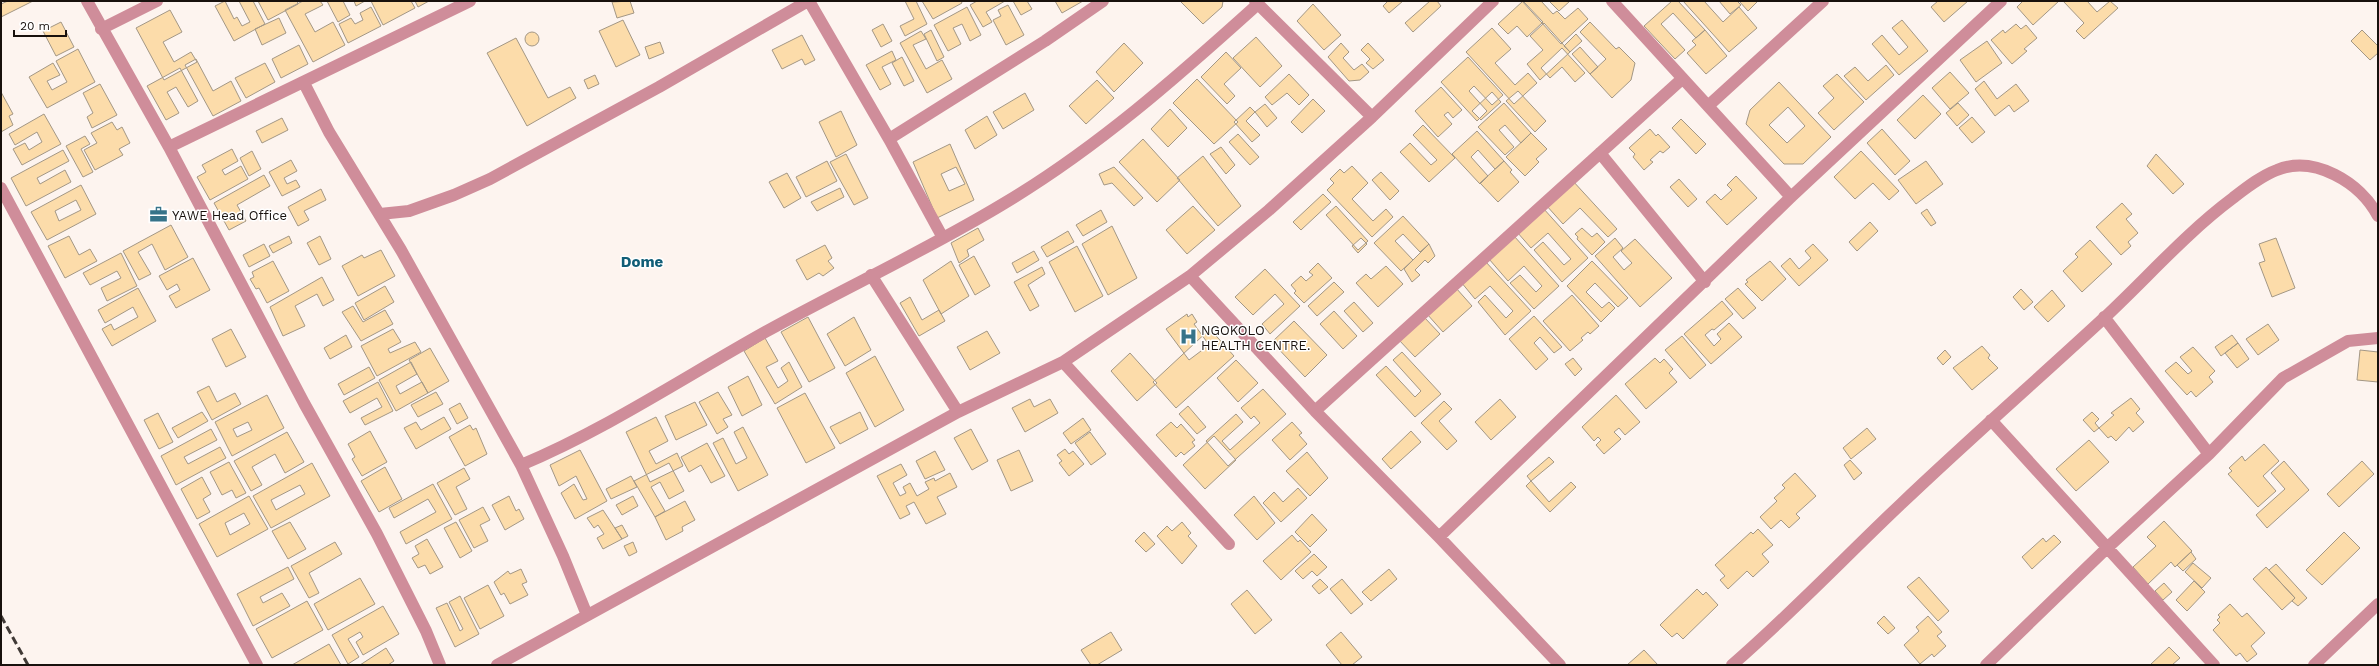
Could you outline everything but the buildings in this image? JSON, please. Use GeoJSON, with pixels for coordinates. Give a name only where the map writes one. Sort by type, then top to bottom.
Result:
{"type":"FeatureCollection","features":[{"type":"Feature","properties":{"kind":"street"},"geometry":{"type":"LineString","coordinates":[[86,1],[169,147],[304,403],[377,534],[426,631],[440,665]]}},
{"type":"Feature","properties":{"kind":"street"},"geometry":{"type":"LineString","coordinates":[[101,29],[157,1]]}},
{"type":"Feature","properties":{"kind":"street"},"geometry":{"type":"LineString","coordinates":[[169,147],[304,83],[470,1]]}},
{"type":"Feature","properties":{"kind":"street"},"geometry":{"type":"LineString","coordinates":[[380,214],[409,211],[454,195],[490,179],[659,87],[808,1],[889,139],[943,238]]}},
{"type":"Feature","properties":{"kind":"street"},"geometry":{"type":"LineString","coordinates":[[889,139],[1045,41],[1103,1]]}},
{"type":"Feature","properties":{"kind":"street"},"geometry":{"type":"LineString","coordinates":[[1612,1],[1791,197]]}},
{"type":"Feature","properties":{"kind":"street"},"geometry":{"type":"LineString","coordinates":[[1708,106],[1823,1]]}},
{"type":"Feature","properties":{"kind":"street"},"geometry":{"type":"LineString","coordinates":[[1439,537],[1705,282],[1791,197],[2001,1]]}},
{"type":"Feature","properties":{"kind":"street"},"geometry":{"type":"LineString","coordinates":[[497,665],[958,412],[1063,362],[1190,276],[1269,210],[1372,117],[1491,2]]}},
{"type":"Feature","properties":{"kind":"street"},"geometry":{"type":"LineString","coordinates":[[521,465],[590,431],[871,275],[943,238],[1004,204],[1107,134],[1154,97],[1257,3],[1372,117]]}},
{"type":"Feature","properties":{"kind":"street"},"geometry":{"type":"LineString","coordinates":[[1315,412],[1682,79]]}},
{"type":"Feature","properties":{"kind":"street"},"geometry":{"type":"LineString","coordinates":[[304,83],[329,132],[380,214],[521,465],[563,556],[587,615]]}},
{"type":"Feature","properties":{"kind":"street"},"geometry":{"type":"LineString","coordinates":[[1600,152],[1705,282]]}},
{"type":"Feature","properties":{"kind":"street"},"geometry":{"type":"LineString","coordinates":[[1732,665],[1991,420],[2104,317],[2209,216],[2246,188],[2276,170],[2293,165],[2311,166],[2334,175],[2352,186],[2365,198],[2378,216]]}},
{"type":"Feature","properties":{"kind":"street"},"geometry":{"type":"LineString","coordinates":[[1,188],[257,665]]}},
{"type":"Feature","properties":{"kind":"street"},"geometry":{"type":"LineString","coordinates":[[871,275],[958,412]]}},
{"type":"Feature","properties":{"kind":"street"},"geometry":{"type":"LineString","coordinates":[[1190,276],[1315,412],[1439,537],[1560,665]]}},
{"type":"Feature","properties":{"kind":"street"},"geometry":{"type":"LineString","coordinates":[[2104,317],[2209,454]]}},
{"type":"Feature","properties":{"kind":"street"},"geometry":{"type":"LineString","coordinates":[[1986,665],[2107,548],[2209,454],[2283,378],[2348,342],[2378,338]]}},
{"type":"Feature","properties":{"kind":"street"},"geometry":{"type":"LineString","coordinates":[[1063,362],[1229,544]]}},
{"type":"Feature","properties":{"kind":"street"},"geometry":{"type":"LineString","coordinates":[[1991,420],[2214,665]]}},
{"type":"Feature","properties":{"kind":"street"},"geometry":{"type":"LineString","coordinates":[[2314,665],[2378,604]]}},
{"type":"Feature","properties":{"kind":"railway"},"geometry":{"type":"LineString","coordinates":[[1,616],[28,665]]}},
{"type":"Feature","properties":{"kind":"place","name":"YAWE Head Office"},"geometry":{"type":"Point","coordinates":[159,215]}},
{"type":"Feature","properties":{"kind":"place","name":"NGOKOLO HEALTH CENTRE."},"geometry":{"type":"Point","coordinates":[1188,337]}},
{"type":"Feature","properties":{"kind":"district","name":"Dome"},"geometry":{"type":"Point","coordinates":[642,262]}}]}
